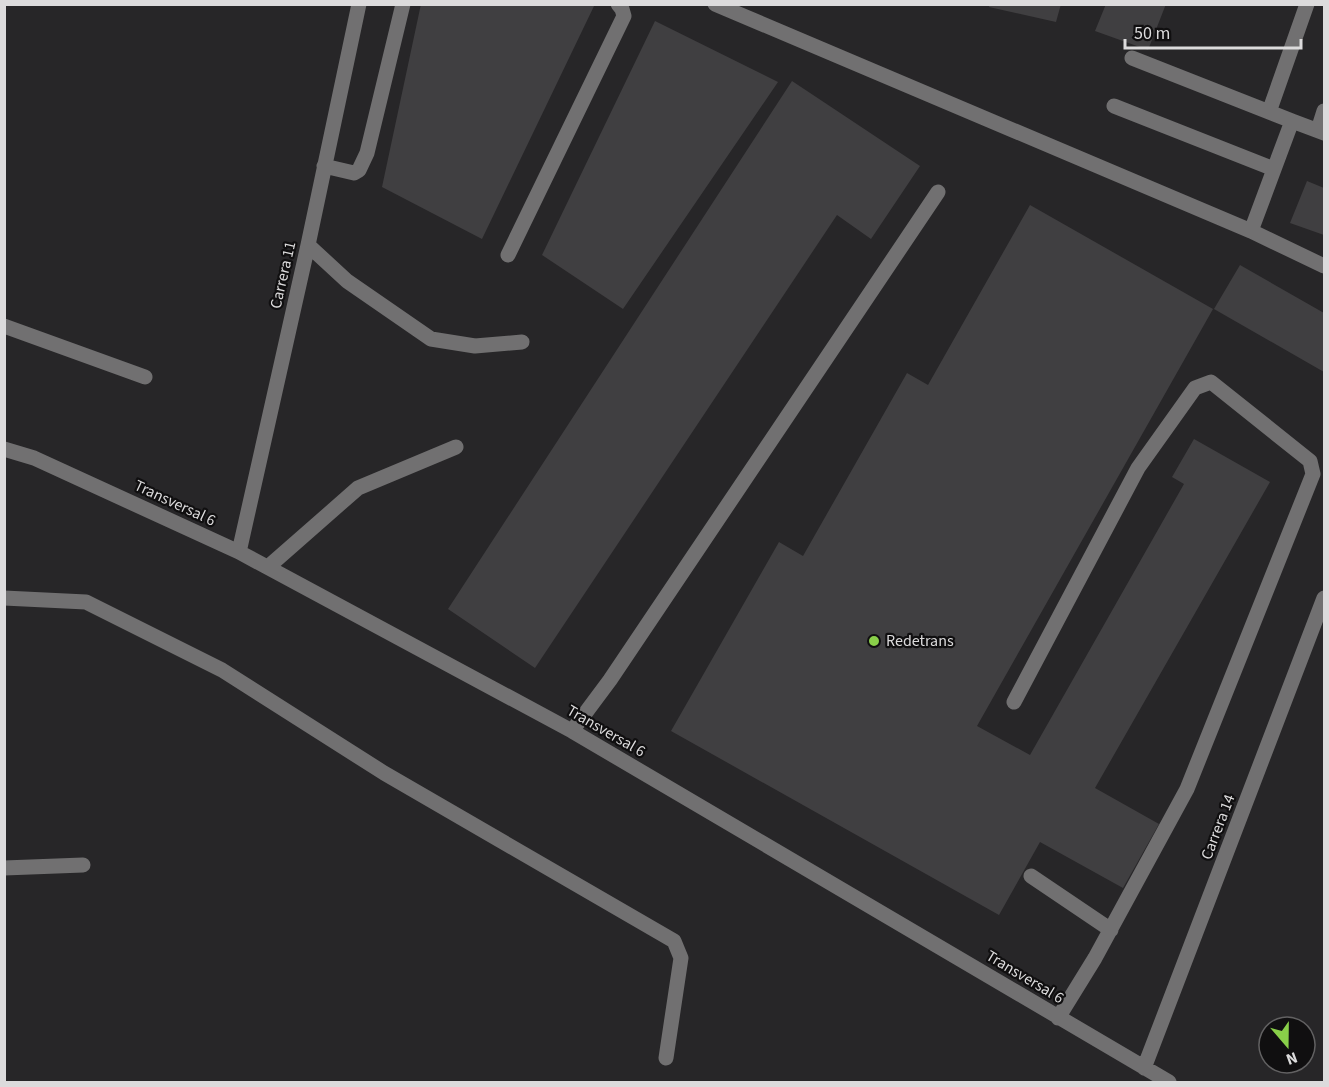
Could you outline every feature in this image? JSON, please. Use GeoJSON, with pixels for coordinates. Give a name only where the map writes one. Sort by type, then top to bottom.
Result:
{"type":"FeatureCollection","features":[{"type":"Feature","properties":{"kind":"street","name":"Carrera 11"},"geometry":{"type":"LineString","coordinates":[[239,552],[359,4]]}},
{"type":"Feature","properties":{"kind":"street"},"geometry":{"type":"LineString","coordinates":[[324,166],[354,173],[359,170],[368,153],[403,4]]}},
{"type":"Feature","properties":{"kind":"street"},"geometry":{"type":"LineString","coordinates":[[508,255],[624,16],[618,4]]}},
{"type":"Feature","properties":{"kind":"street"},"geometry":{"type":"LineString","coordinates":[[715,4],[1251,231],[1324,266]]}},
{"type":"Feature","properties":{"kind":"street"},"geometry":{"type":"LineString","coordinates":[[1269,112],[1307,4]]}},
{"type":"Feature","properties":{"kind":"street"},"geometry":{"type":"LineString","coordinates":[[1132,58],[1321,131],[1324,111]]}},
{"type":"Feature","properties":{"kind":"street"},"geometry":{"type":"LineString","coordinates":[[1114,106],[1274,169]]}},
{"type":"Feature","properties":{"kind":"street"},"geometry":{"type":"LineString","coordinates":[[1251,231],[1292,121]]}},
{"type":"Feature","properties":{"kind":"street"},"geometry":{"type":"LineString","coordinates":[[572,731],[610,680],[938,192]]}},
{"type":"Feature","properties":{"kind":"street"},"geometry":{"type":"LineString","coordinates":[[308,245],[347,281],[431,339],[475,346],[522,342]]}},
{"type":"Feature","properties":{"kind":"street"},"geometry":{"type":"LineString","coordinates":[[4,326],[145,377]]}},
{"type":"Feature","properties":{"kind":"street"},"geometry":{"type":"LineString","coordinates":[[1014,702],[1138,468],[1195,388],[1211,382],[1310,461],[1313,474],[1187,789],[1111,930],[1058,1018]]}},
{"type":"Feature","properties":{"kind":"street"},"geometry":{"type":"LineString","coordinates":[[268,567],[358,488],[456,447]]}},
{"type":"Feature","properties":{"kind":"street","name":"Transversal 6"},"geometry":{"type":"LineString","coordinates":[[4,449],[34,458],[239,552],[572,731],[1169,1083]]}},
{"type":"Feature","properties":{"kind":"street"},"geometry":{"type":"LineString","coordinates":[[4,598],[86,602],[222,670],[384,773],[674,941],[681,957],[666,1058]]}},
{"type":"Feature","properties":{"kind":"street","name":"Carrera 14"},"geometry":{"type":"LineString","coordinates":[[1144,1068],[1324,598]]}},
{"type":"Feature","properties":{"kind":"street"},"geometry":{"type":"LineString","coordinates":[[4,868],[83,865]]}},
{"type":"Feature","properties":{"kind":"street"},"geometry":{"type":"LineString","coordinates":[[1031,876],[1111,930]]}},
{"type":"Feature","properties":{"kind":"building"},"geometry":{"type":"Polygon","coordinates":[[[421,4],[595,4],[482,239],[382,187],[421,4]]]}},
{"type":"Feature","properties":{"kind":"building"},"geometry":{"type":"Polygon","coordinates":[[[990,4],[1061,4],[1056,22],[989,7],[990,4]]]}},
{"type":"Feature","properties":{"kind":"building"},"geometry":{"type":"Polygon","coordinates":[[[1106,4],[1166,4],[1148,50],[1095,31],[1106,4]]]}},
{"type":"Feature","properties":{"kind":"building"},"geometry":{"type":"Polygon","coordinates":[[[655,21],[778,82],[623,309],[542,255],[655,21]]]}},
{"type":"Feature","properties":{"kind":"building"},"geometry":{"type":"Polygon","coordinates":[[[792,81],[920,166],[871,239],[837,215],[535,668],[448,609],[792,81]]]}},
{"type":"Feature","properties":{"kind":"building"},"geometry":{"type":"Polygon","coordinates":[[[1307,181],[1324,188],[1324,235],[1290,223],[1307,181]]]}},
{"type":"Feature","properties":{"kind":"building","name":"Redetrans"},"geometry":{"type":"Polygon","coordinates":[[[1030,205],[1213,309],[977,726],[1030,755],[1184,484],[1172,477],[1194,439],[1270,482],[1095,788],[1159,824],[1123,888],[1040,842],[999,915],[671,731],[779,542],[803,556],[907,373],[928,385],[1030,205]]]}},
{"type":"Feature","properties":{"kind":"building"},"geometry":{"type":"Polygon","coordinates":[[[1240,265],[1324,313],[1324,372],[1214,309],[1240,265]]]}},
{"type":"Feature","properties":{"kind":"place","name":"Redetrans"},"geometry":{"type":"Point","coordinates":[874,641]}}]}
